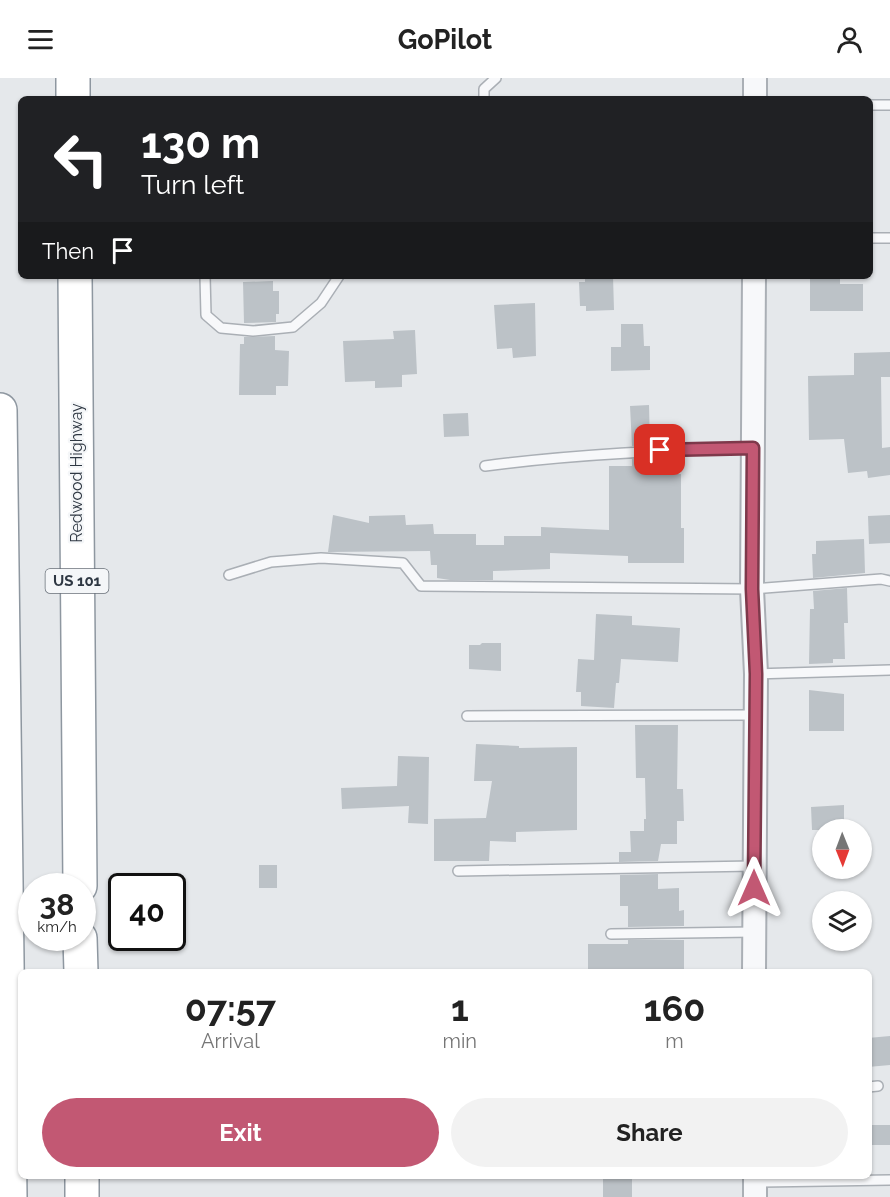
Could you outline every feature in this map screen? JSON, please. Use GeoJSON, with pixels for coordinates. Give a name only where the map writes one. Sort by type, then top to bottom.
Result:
{"type":"FeatureCollection","features":[{"type":"Feature","properties":{"kind":"highway"},"geometry":{"type":"LineString","coordinates":[[73,78],[73,96]]}},
{"type":"Feature","properties":{"kind":"highway","name":"Redwood Highway"},"geometry":{"type":"LineString","coordinates":[[75,279],[80,873]]}},
{"type":"Feature","properties":{"kind":"highway"},"geometry":{"type":"LineString","coordinates":[[0,410],[10,1197]]}},
{"type":"Feature","properties":{"kind":"highway"},"geometry":{"type":"LineString","coordinates":[[80,951],[81,969]]}},
{"type":"Feature","properties":{"kind":"highway"},"geometry":{"type":"LineString","coordinates":[[82,1179],[82,1197]]}},
{"type":"Feature","properties":{"kind":"street"},"geometry":{"type":"LineString","coordinates":[[755,78],[755,96]]}},
{"type":"Feature","properties":{"kind":"street"},"geometry":{"type":"LineString","coordinates":[[754,279],[752,589],[756,674],[754,969]]}},
{"type":"Feature","properties":{"kind":"lane"},"geometry":{"type":"LineString","coordinates":[[484,96],[484,89],[496,78]]}},
{"type":"Feature","properties":{"kind":"lane"},"geometry":{"type":"LineString","coordinates":[[873,105],[890,105]]}},
{"type":"Feature","properties":{"kind":"lane"},"geometry":{"type":"LineString","coordinates":[[873,238],[890,238]]}},
{"type":"Feature","properties":{"kind":"lane"},"geometry":{"type":"LineString","coordinates":[[205,279],[206,315],[221,328],[253,331],[293,327],[321,303],[337,279]]}},
{"type":"Feature","properties":{"kind":"lane"},"geometry":{"type":"LineString","coordinates":[[486,466],[557,456],[648,450],[753,448]]}},
{"type":"Feature","properties":{"kind":"lane"},"geometry":{"type":"LineString","coordinates":[[229,575],[271,562],[321,558],[403,563],[421,586],[752,589],[881,579],[890,581]]}},
{"type":"Feature","properties":{"kind":"lane"},"geometry":{"type":"LineString","coordinates":[[756,674],[890,670]]}},
{"type":"Feature","properties":{"kind":"lane"},"geometry":{"type":"LineString","coordinates":[[467,716],[754,715]]}},
{"type":"Feature","properties":{"kind":"lane"},"geometry":{"type":"LineString","coordinates":[[458,872],[754,866]]}},
{"type":"Feature","properties":{"kind":"lane"},"geometry":{"type":"LineString","coordinates":[[611,934],[754,932]]}},
{"type":"Feature","properties":{"kind":"lane"},"geometry":{"type":"LineString","coordinates":[[755,1185],[890,1180]]}},
{"type":"Feature","properties":{"kind":"building"},"geometry":{"type":"Polygon","coordinates":[[[585,279],[613,279],[614,310],[586,311],[586,306],[580,306],[579,282],[585,282],[585,279]]]}},
{"type":"Feature","properties":{"kind":"building"},"geometry":{"type":"Polygon","coordinates":[[[810,279],[840,279],[840,284],[863,284],[863,311],[810,311],[810,279]]]}},
{"type":"Feature","properties":{"kind":"building"},"geometry":{"type":"Polygon","coordinates":[[[273,281],[273,291],[279,291],[279,314],[276,314],[276,322],[244,323],[243,282],[273,281]]]}},
{"type":"Feature","properties":{"kind":"building"},"geometry":{"type":"Polygon","coordinates":[[[535,303],[536,356],[513,358],[512,348],[497,349],[494,305],[535,303]]]}},
{"type":"Feature","properties":{"kind":"building"},"geometry":{"type":"Polygon","coordinates":[[[621,324],[643,324],[644,346],[650,346],[650,370],[611,371],[611,347],[621,347],[621,324]]]}},
{"type":"Feature","properties":{"kind":"building"},"geometry":{"type":"Polygon","coordinates":[[[415,330],[417,374],[402,375],[402,387],[375,388],[375,381],[345,382],[343,341],[394,339],[393,331],[415,330]]]}},
{"type":"Feature","properties":{"kind":"building"},"geometry":{"type":"Polygon","coordinates":[[[275,336],[275,350],[289,351],[288,386],[276,386],[276,395],[239,395],[240,344],[244,344],[244,337],[275,336]]]}},
{"type":"Feature","properties":{"kind":"building"},"geometry":{"type":"Polygon","coordinates":[[[890,352],[890,377],[881,377],[882,448],[890,447],[890,475],[868,478],[867,471],[848,473],[844,439],[809,440],[808,376],[854,375],[854,353],[890,352]]]}},
{"type":"Feature","properties":{"kind":"building"},"geometry":{"type":"Polygon","coordinates":[[[649,405],[650,445],[632,446],[630,406],[649,405]]]}},
{"type":"Feature","properties":{"kind":"building"},"geometry":{"type":"Polygon","coordinates":[[[468,413],[469,436],[444,437],[443,414],[468,413]]]}},
{"type":"Feature","properties":{"kind":"building"},"geometry":{"type":"Polygon","coordinates":[[[653,458],[653,474],[681,474],[681,528],[684,528],[684,563],[628,563],[628,556],[550,553],[550,569],[493,571],[493,580],[450,580],[437,578],[437,565],[431,565],[430,551],[328,552],[333,515],[369,523],[369,516],[405,515],[406,525],[433,524],[434,534],[476,534],[476,545],[504,545],[504,536],[541,536],[541,527],[609,530],[609,466],[632,466],[632,459],[653,458]]]}},
{"type":"Feature","properties":{"kind":"building"},"geometry":{"type":"Polygon","coordinates":[[[890,515],[890,543],[869,544],[868,516],[890,515]]]}},
{"type":"Feature","properties":{"kind":"building"},"geometry":{"type":"Polygon","coordinates":[[[864,539],[865,573],[813,578],[812,554],[816,554],[816,541],[864,539]]]}},
{"type":"Feature","properties":{"kind":"building"},"geometry":{"type":"Polygon","coordinates":[[[847,588],[848,623],[844,623],[845,659],[833,659],[833,663],[809,664],[810,609],[814,609],[813,591],[847,588]]]}},
{"type":"Feature","properties":{"kind":"building"},"geometry":{"type":"Polygon","coordinates":[[[596,614],[632,616],[632,625],[680,628],[678,662],[621,659],[614,708],[581,706],[581,692],[576,692],[578,659],[594,660],[596,614]]]}},
{"type":"Feature","properties":{"kind":"building"},"geometry":{"type":"Polygon","coordinates":[[[501,643],[501,671],[469,669],[469,645],[501,643]]]}},
{"type":"Feature","properties":{"kind":"building"},"geometry":{"type":"Polygon","coordinates":[[[809,690],[844,694],[844,731],[809,731],[809,690]]]}},
{"type":"Feature","properties":{"kind":"building"},"geometry":{"type":"Polygon","coordinates":[[[635,725],[678,725],[677,789],[683,789],[684,821],[677,821],[677,844],[661,844],[658,861],[619,862],[619,852],[631,852],[630,831],[644,831],[644,819],[646,819],[645,778],[636,778],[635,725]]]}},
{"type":"Feature","properties":{"kind":"building"},"geometry":{"type":"Polygon","coordinates":[[[476,744],[519,746],[519,748],[577,747],[577,830],[516,832],[516,842],[490,841],[489,861],[434,861],[434,819],[486,818],[492,781],[474,781],[476,744]]]}},
{"type":"Feature","properties":{"kind":"building"},"geometry":{"type":"Polygon","coordinates":[[[398,756],[429,757],[428,824],[408,823],[409,806],[342,809],[341,788],[397,786],[398,756]]]}},
{"type":"Feature","properties":{"kind":"building"},"geometry":{"type":"Polygon","coordinates":[[[844,805],[844,819],[812,819],[812,830],[811,807],[844,805]]]}},
{"type":"Feature","properties":{"kind":"building"},"geometry":{"type":"Polygon","coordinates":[[[259,865],[277,865],[277,888],[259,888],[259,865]]]}},
{"type":"Feature","properties":{"kind":"building"},"geometry":{"type":"Polygon","coordinates":[[[658,874],[658,889],[679,888],[679,911],[684,910],[684,926],[628,927],[628,906],[620,906],[620,875],[658,874]]]}},
{"type":"Feature","properties":{"kind":"building"},"geometry":{"type":"Polygon","coordinates":[[[628,940],[684,940],[684,969],[588,969],[588,944],[628,944],[628,940]]]}},
{"type":"Feature","properties":{"kind":"building"},"geometry":{"type":"Polygon","coordinates":[[[890,1036],[890,1065],[872,1067],[872,1038],[890,1036]]]}},
{"type":"Feature","properties":{"kind":"building"},"geometry":{"type":"Polygon","coordinates":[[[872,1125],[890,1125],[890,1145],[872,1145],[872,1125]]]}},
{"type":"Feature","properties":{"kind":"building"},"geometry":{"type":"Polygon","coordinates":[[[603,1179],[632,1179],[632,1197],[603,1197],[603,1179]]]}},
{"type":"Feature","properties":{"kind":"route"},"geometry":{"type":"LineString","coordinates":[[660,450],[753,448],[752,589],[756,674],[754,888]]}}]}
